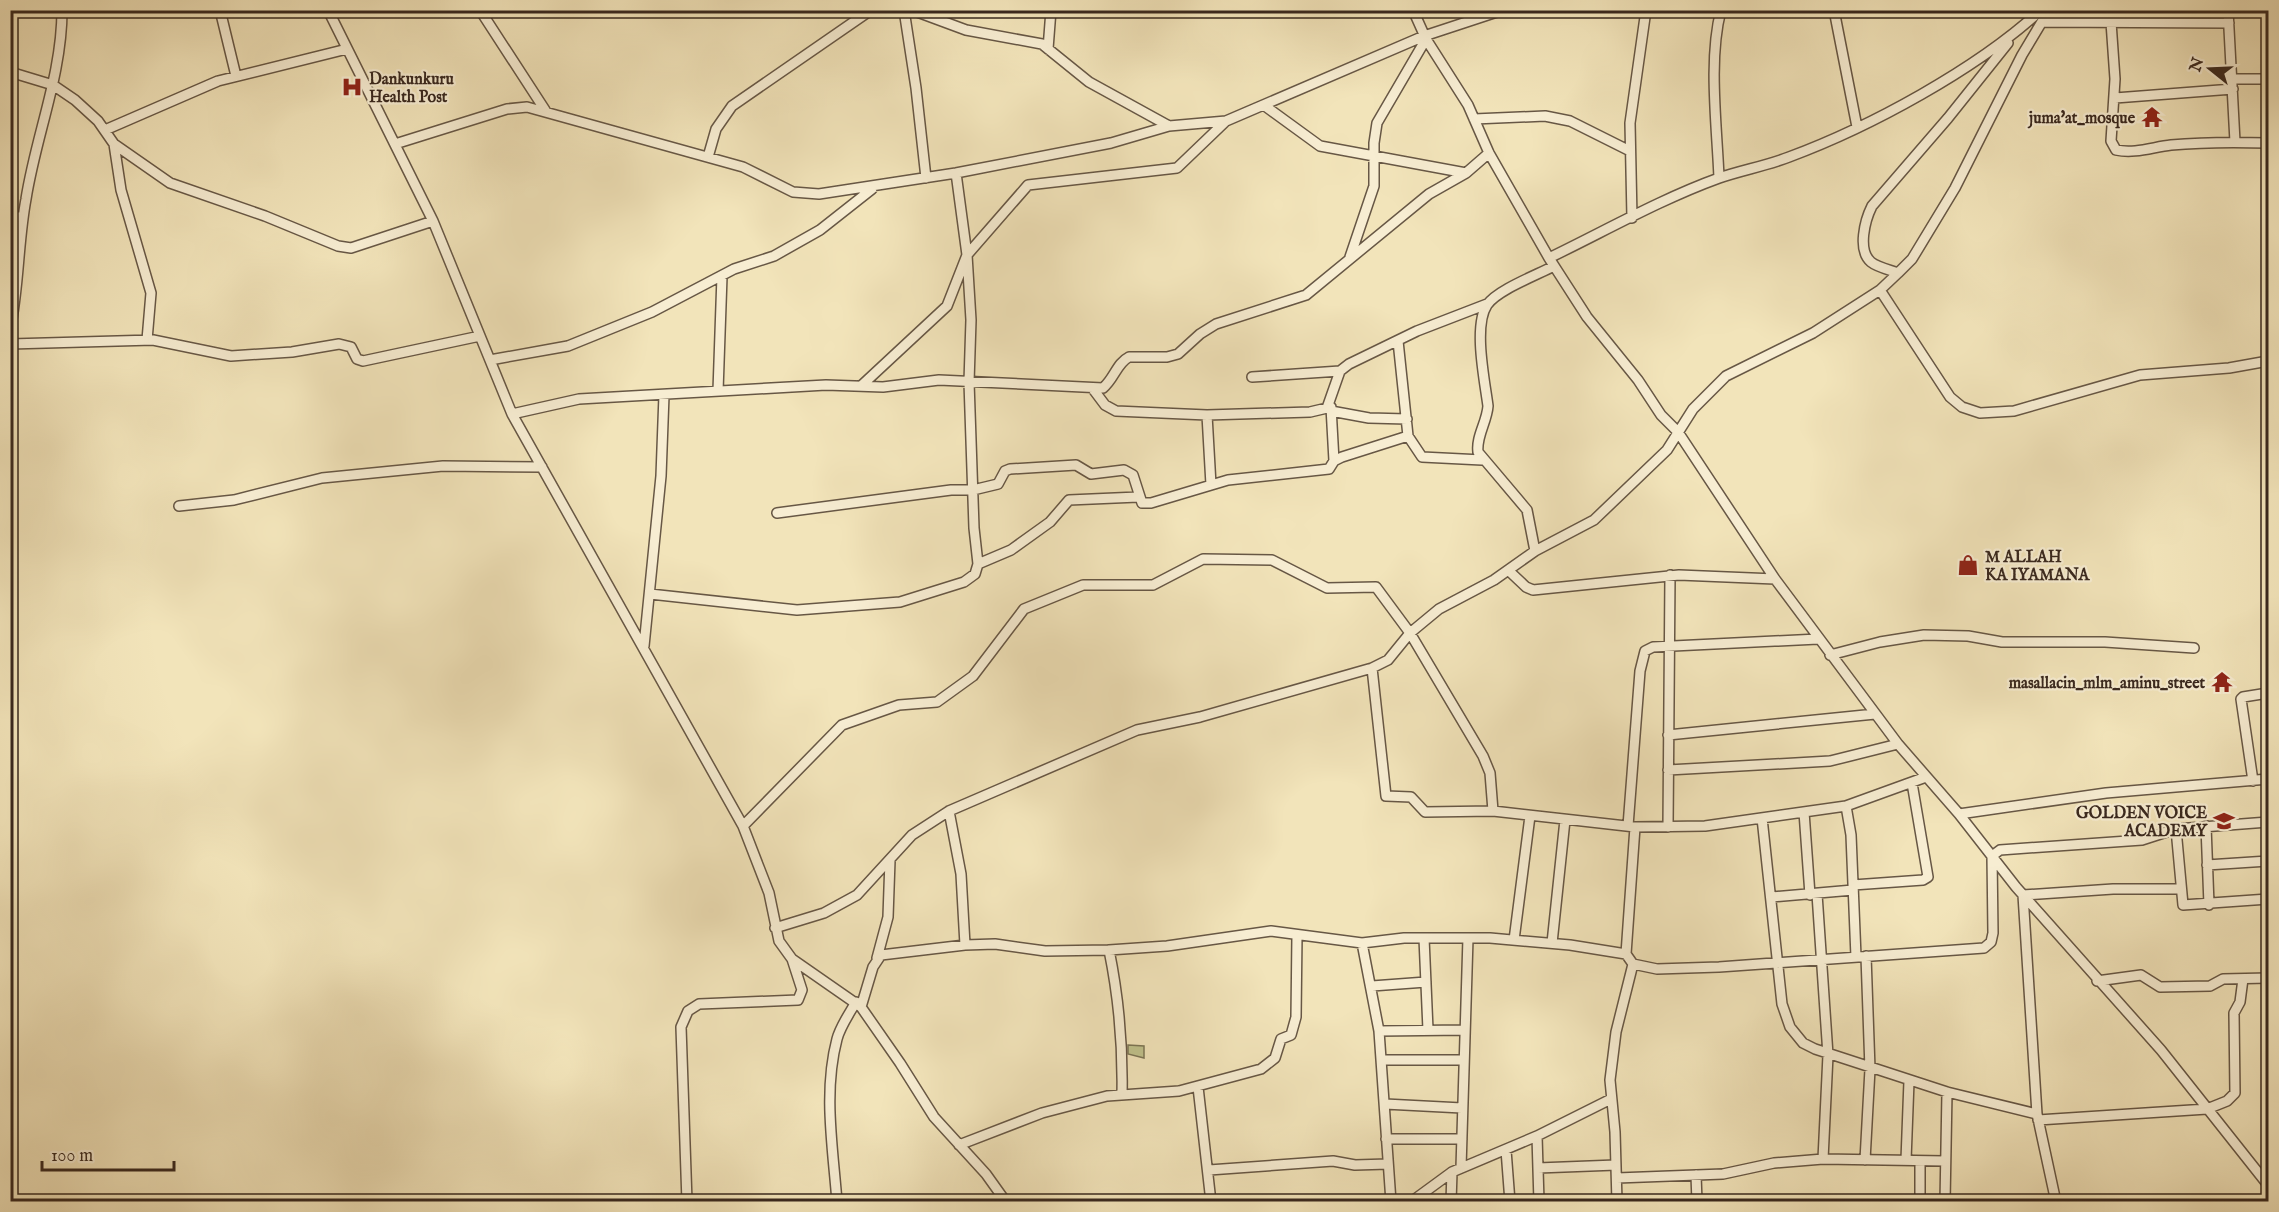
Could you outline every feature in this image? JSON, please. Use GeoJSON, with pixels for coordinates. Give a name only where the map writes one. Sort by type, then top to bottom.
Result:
{"type":"FeatureCollection","features":[{"type":"Feature","properties":{"kind":"street"},"geometry":{"type":"LineString","coordinates":[[10,330],[23,217],[62,38],[62,10]]}},
{"type":"Feature","properties":{"kind":"street"},"geometry":{"type":"LineString","coordinates":[[220,10],[237,76]]}},
{"type":"Feature","properties":{"kind":"street"},"geometry":{"type":"LineString","coordinates":[[480,10],[544,111]]}},
{"type":"Feature","properties":{"kind":"street"},"geometry":{"type":"LineString","coordinates":[[708,157],[716,129],[732,106],[870,10]]}},
{"type":"Feature","properties":{"kind":"street"},"geometry":{"type":"LineString","coordinates":[[904,10],[926,178]]}},
{"type":"Feature","properties":{"kind":"street"},"geometry":{"type":"LineString","coordinates":[[912,10],[942,23],[1034,42],[1048,49],[1089,81],[1169,126]]}},
{"type":"Feature","properties":{"kind":"street"},"geometry":{"type":"LineString","coordinates":[[1048,49],[1051,10]]}},
{"type":"Feature","properties":{"kind":"street"},"geometry":{"type":"LineString","coordinates":[[1413,10],[1425,37],[1474,119],[1489,153],[1552,262],[1587,317],[1638,381],[1661,415],[1678,432],[1775,579],[1818,639],[1898,744],[2097,981],[2162,1050],[2268,1185]]}},
{"type":"Feature","properties":{"kind":"street"},"geometry":{"type":"LineString","coordinates":[[395,144],[507,109],[526,108],[544,111],[604,130],[743,167],[793,192],[819,194],[873,188],[1111,143],[1169,126],[1226,121],[1425,37],[1503,10]]}},
{"type":"Feature","properties":{"kind":"street"},"geometry":{"type":"LineString","coordinates":[[1632,218],[1630,123],[1646,10]]}},
{"type":"Feature","properties":{"kind":"street"},"geometry":{"type":"LineString","coordinates":[[1719,178],[1715,55],[1716,30],[1721,10]]}},
{"type":"Feature","properties":{"kind":"street"},"geometry":{"type":"LineString","coordinates":[[1834,10],[1857,127]]}},
{"type":"Feature","properties":{"kind":"street"},"geometry":{"type":"LineString","coordinates":[[1898,273],[1870,261],[1866,253],[1864,237],[1869,212],[2015,34],[2041,10]]}},
{"type":"Feature","properties":{"kind":"street"},"geometry":{"type":"LineString","coordinates":[[775,928],[824,913],[857,895],[912,835],[949,811],[1137,730],[1200,717],[1372,668],[1388,660],[1410,633],[1439,609],[1508,570],[1535,551],[1594,520],[1659,459],[1693,410],[1726,376],[1814,333],[1880,290],[1912,259],[1955,188],[2022,55],[2049,10]]}},
{"type":"Feature","properties":{"kind":"street"},"geometry":{"type":"LineString","coordinates":[[2228,10],[2235,142]]}},
{"type":"Feature","properties":{"kind":"street"},"geometry":{"type":"LineString","coordinates":[[331,12],[347,49],[433,221],[512,414],[743,826],[769,893],[779,941],[792,959],[802,990],[798,1000],[699,1004],[688,1011],[681,1027],[687,1202]]}},
{"type":"Feature","properties":{"kind":"street"},"geometry":{"type":"LineString","coordinates":[[2042,22],[2229,23]]}},
{"type":"Feature","properties":{"kind":"street"},"geometry":{"type":"LineString","coordinates":[[2111,22],[2115,98],[2111,141],[2116,150],[2132,152],[2171,145],[2268,143]]}},
{"type":"Feature","properties":{"kind":"street"},"geometry":{"type":"LineString","coordinates":[[1252,377],[1340,370],[1398,341],[1487,304],[1552,262],[1632,218],[1719,178],[1788,158],[1904,103],[2015,34]]}},
{"type":"Feature","properties":{"kind":"street"},"geometry":{"type":"LineString","coordinates":[[1350,257],[1374,186],[1377,123],[1425,37]]}},
{"type":"Feature","properties":{"kind":"street"},"geometry":{"type":"LineString","coordinates":[[105,130],[218,81],[347,49]]}},
{"type":"Feature","properties":{"kind":"street"},"geometry":{"type":"LineString","coordinates":[[10,72],[53,85],[75,100],[105,130],[114,144],[170,183],[266,216],[338,246],[351,248],[433,221]]}},
{"type":"Feature","properties":{"kind":"street"},"geometry":{"type":"LineString","coordinates":[[2115,98],[2268,80]]}},
{"type":"Feature","properties":{"kind":"street"},"geometry":{"type":"LineString","coordinates":[[1265,106],[1320,146],[1466,173]]}},
{"type":"Feature","properties":{"kind":"street"},"geometry":{"type":"LineString","coordinates":[[1474,119],[1545,116],[1570,121],[1630,151]]}},
{"type":"Feature","properties":{"kind":"street"},"geometry":{"type":"LineString","coordinates":[[861,386],[947,306],[967,255],[1028,186],[1177,168],[1226,121]]}},
{"type":"Feature","properties":{"kind":"street"},"geometry":{"type":"LineString","coordinates":[[114,144],[122,190],[151,293],[147,340]]}},
{"type":"Feature","properties":{"kind":"street"},"geometry":{"type":"LineString","coordinates":[[512,414],[579,399],[826,385],[883,387],[939,380],[1103,388],[1113,380],[1124,359],[1167,357],[1178,354],[1200,334],[1216,324],[1306,295],[1430,194],[1466,173],[1489,153]]}},
{"type":"Feature","properties":{"kind":"street"},"geometry":{"type":"LineString","coordinates":[[650,594],[796,610],[900,602],[964,582],[975,574],[978,564],[969,382],[971,320],[967,255],[956,173]]}},
{"type":"Feature","properties":{"kind":"street"},"geometry":{"type":"LineString","coordinates":[[490,360],[568,346],[652,312],[722,276],[774,256],[820,230],[873,188]]}},
{"type":"Feature","properties":{"kind":"street"},"geometry":{"type":"LineString","coordinates":[[10,217],[23,217]]}},
{"type":"Feature","properties":{"kind":"street"},"geometry":{"type":"LineString","coordinates":[[718,391],[722,276]]}},
{"type":"Feature","properties":{"kind":"street"},"geometry":{"type":"LineString","coordinates":[[1880,290],[1950,397],[1962,406],[1980,413],[2014,411],[2140,375],[2229,368],[2268,361]]}},
{"type":"Feature","properties":{"kind":"street"},"geometry":{"type":"LineString","coordinates":[[1487,304],[1481,336],[1488,406],[1487,418],[1477,445],[1482,460],[1527,510],[1535,551]]}},
{"type":"Feature","properties":{"kind":"street"},"geometry":{"type":"LineString","coordinates":[[10,344],[147,340],[231,356],[292,352],[345,344],[351,347],[357,359],[363,361],[480,336]]}},
{"type":"Feature","properties":{"kind":"street"},"geometry":{"type":"LineString","coordinates":[[1398,341],[1408,436],[1422,457],[1482,460]]}},
{"type":"Feature","properties":{"kind":"street"},"geometry":{"type":"LineString","coordinates":[[777,513],[951,490],[973,490],[998,484],[1005,471],[1010,469],[1076,465],[1091,474],[1128,471],[1133,475],[1138,496],[1142,502],[1151,503],[1228,480],[1329,469],[1334,461],[1331,407],[1340,370]]}},
{"type":"Feature","properties":{"kind":"street"},"geometry":{"type":"LineString","coordinates":[[1093,389],[1105,405],[1116,411],[1208,415],[1310,412],[1331,407],[1369,418],[1407,419]]}},
{"type":"Feature","properties":{"kind":"street"},"geometry":{"type":"LineString","coordinates":[[644,646],[661,476],[664,395]]}},
{"type":"Feature","properties":{"kind":"street"},"geometry":{"type":"LineString","coordinates":[[1208,415],[1211,485]]}},
{"type":"Feature","properties":{"kind":"street"},"geometry":{"type":"LineString","coordinates":[[1334,461],[1408,436]]}},
{"type":"Feature","properties":{"kind":"street"},"geometry":{"type":"LineString","coordinates":[[179,506],[234,500],[333,477],[443,466],[542,467]]}},
{"type":"Feature","properties":{"kind":"street"},"geometry":{"type":"LineString","coordinates":[[978,564],[1021,543],[1050,522],[1069,500],[1138,496]]}},
{"type":"Feature","properties":{"kind":"street"},"geometry":{"type":"LineString","coordinates":[[743,826],[842,725],[899,705],[937,702],[973,676],[1024,609],[1083,585],[1153,585],[1203,559],[1272,560],[1327,588],[1376,587],[1410,633],[1483,756],[1490,773],[1493,811]]}},
{"type":"Feature","properties":{"kind":"street"},"geometry":{"type":"LineString","coordinates":[[1508,570],[1526,587],[1533,590],[1670,575],[1717,574],[1775,579]]}},
{"type":"Feature","properties":{"kind":"street"},"geometry":{"type":"LineString","coordinates":[[1668,827],[1670,575]]}},
{"type":"Feature","properties":{"kind":"street"},"geometry":{"type":"LineString","coordinates":[[1830,655],[1880,642],[1924,635],[1968,636],[2002,642],[2105,642],[2194,648]]}},
{"type":"Feature","properties":{"kind":"street"},"geometry":{"type":"LineString","coordinates":[[1818,639],[1653,647],[1645,651],[1642,659],[1626,954],[1633,964],[1657,969],[1778,963],[1989,946],[1993,933],[1992,856],[2000,849],[2153,838],[2176,830],[2268,822]]}},
{"type":"Feature","properties":{"kind":"street"},"geometry":{"type":"LineString","coordinates":[[1372,668],[1386,796],[1411,797],[1421,809],[1429,813],[1493,811],[1632,827],[1705,826],[1846,806],[1926,777]]}},
{"type":"Feature","properties":{"kind":"street"},"geometry":{"type":"LineString","coordinates":[[2253,781],[2241,699],[2268,693]]}},
{"type":"Feature","properties":{"kind":"street"},"geometry":{"type":"LineString","coordinates":[[1668,735],[1875,714]]}},
{"type":"Feature","properties":{"kind":"street"},"geometry":{"type":"LineString","coordinates":[[1668,770],[1830,761],[1898,744]]}},
{"type":"Feature","properties":{"kind":"street"},"geometry":{"type":"LineString","coordinates":[[1959,814],[2106,793],[2268,779]]}},
{"type":"Feature","properties":{"kind":"street"},"geometry":{"type":"LineString","coordinates":[[1772,897],[1814,895],[1853,887],[1928,878],[1912,783]]}},
{"type":"Feature","properties":{"kind":"street"},"geometry":{"type":"LineString","coordinates":[[1846,806],[1851,835],[1856,957]]}},
{"type":"Feature","properties":{"kind":"street"},"geometry":{"type":"LineString","coordinates":[[949,811],[961,874],[964,945]]}},
{"type":"Feature","properties":{"kind":"street"},"geometry":{"type":"LineString","coordinates":[[1804,812],[1828,1055],[1824,1159]]}},
{"type":"Feature","properties":{"kind":"street"},"geometry":{"type":"LineString","coordinates":[[1514,940],[1530,816]]}},
{"type":"Feature","properties":{"kind":"street"},"geometry":{"type":"LineString","coordinates":[[1762,819],[1782,1004],[1790,1027],[1803,1043],[1828,1055],[1870,1069],[2037,1117],[2207,1109],[2228,1101],[2235,1093],[2234,1013],[2240,1002],[2243,979]]}},
{"type":"Feature","properties":{"kind":"street"},"geometry":{"type":"LineString","coordinates":[[1552,943],[1565,820]]}},
{"type":"Feature","properties":{"kind":"street"},"geometry":{"type":"LineString","coordinates":[[2206,826],[2209,905]]}},
{"type":"Feature","properties":{"kind":"street"},"geometry":{"type":"LineString","coordinates":[[2176,830],[2183,905],[2209,905],[2268,898]]}},
{"type":"Feature","properties":{"kind":"street"},"geometry":{"type":"LineString","coordinates":[[837,1202],[829,1112],[831,1068],[837,1037],[858,1004],[877,958],[888,917],[890,860]]}},
{"type":"Feature","properties":{"kind":"street"},"geometry":{"type":"LineString","coordinates":[[2206,865],[2268,861]]}},
{"type":"Feature","properties":{"kind":"street"},"geometry":{"type":"LineString","coordinates":[[2023,895],[2113,889],[2180,889]]}},
{"type":"Feature","properties":{"kind":"street"},"geometry":{"type":"LineString","coordinates":[[2023,895],[2037,1117],[2056,1202]]}},
{"type":"Feature","properties":{"kind":"street"},"geometry":{"type":"LineString","coordinates":[[877,958],[886,953],[964,945],[995,944],[1045,951],[1109,950],[1167,946],[1271,931],[1362,943],[1424,938],[1514,940],[1626,954]]}},
{"type":"Feature","properties":{"kind":"street"},"geometry":{"type":"LineString","coordinates":[[959,1145],[1042,1113],[1107,1096],[1198,1087],[1261,1069],[1275,1058],[1281,1039],[1291,1035],[1296,1017],[1297,935]]}},
{"type":"Feature","properties":{"kind":"street"},"geometry":{"type":"LineString","coordinates":[[1424,938],[1428,1030]]}},
{"type":"Feature","properties":{"kind":"street"},"geometry":{"type":"LineString","coordinates":[[1452,1202],[1462,1139],[1468,938]]}},
{"type":"Feature","properties":{"kind":"street"},"geometry":{"type":"LineString","coordinates":[[1362,943],[1379,1031],[1391,1202]]}},
{"type":"Feature","properties":{"kind":"street"},"geometry":{"type":"LineString","coordinates":[[1109,950],[1119,1000],[1123,1039],[1122,1095]]}},
{"type":"Feature","properties":{"kind":"street"},"geometry":{"type":"LineString","coordinates":[[1865,1160],[1870,1069],[1866,956]]}},
{"type":"Feature","properties":{"kind":"street"},"geometry":{"type":"LineString","coordinates":[[792,959],[858,1004],[900,1063],[934,1117],[1006,1202]]}},
{"type":"Feature","properties":{"kind":"street"},"geometry":{"type":"LineString","coordinates":[[1617,1202],[1610,1080],[1616,1032],[1633,964]]}},
{"type":"Feature","properties":{"kind":"street"},"geometry":{"type":"LineString","coordinates":[[2097,981],[2141,975],[2160,987],[2210,986],[2223,980],[2268,978]]}},
{"type":"Feature","properties":{"kind":"street"},"geometry":{"type":"LineString","coordinates":[[1372,986],[1426,982]]}},
{"type":"Feature","properties":{"kind":"street"},"geometry":{"type":"LineString","coordinates":[[1379,1031],[1466,1029]]}},
{"type":"Feature","properties":{"kind":"street"},"geometry":{"type":"LineString","coordinates":[[1381,1060],[1464,1060]]}},
{"type":"Feature","properties":{"kind":"street"},"geometry":{"type":"LineString","coordinates":[[1906,1160],[1910,1081]]}},
{"type":"Feature","properties":{"kind":"street"},"geometry":{"type":"LineString","coordinates":[[1198,1087],[1211,1202]]}},
{"type":"Feature","properties":{"kind":"street"},"geometry":{"type":"LineString","coordinates":[[1945,1202],[1947,1092]]}},
{"type":"Feature","properties":{"kind":"street"},"geometry":{"type":"LineString","coordinates":[[1411,1202],[1457,1170],[1537,1137],[1611,1099]]}},
{"type":"Feature","properties":{"kind":"street"},"geometry":{"type":"LineString","coordinates":[[1385,1104],[1462,1108]]}},
{"type":"Feature","properties":{"kind":"street"},"geometry":{"type":"LineString","coordinates":[[1537,1137],[1539,1202]]}},
{"type":"Feature","properties":{"kind":"street"},"geometry":{"type":"LineString","coordinates":[[1386,1139],[1462,1139]]}},
{"type":"Feature","properties":{"kind":"street"},"geometry":{"type":"LineString","coordinates":[[1506,1150],[1510,1202]]}},
{"type":"Feature","properties":{"kind":"street"},"geometry":{"type":"LineString","coordinates":[[1617,1178],[1724,1174],[1774,1163],[1824,1159],[1945,1161]]}},
{"type":"Feature","properties":{"kind":"street"},"geometry":{"type":"LineString","coordinates":[[1209,1170],[1333,1161],[1355,1165],[1388,1164]]}},
{"type":"Feature","properties":{"kind":"street"},"geometry":{"type":"LineString","coordinates":[[1920,1161],[1920,1202]]}},
{"type":"Feature","properties":{"kind":"street"},"geometry":{"type":"LineString","coordinates":[[1538,1168],[1616,1165]]}},
{"type":"Feature","properties":{"kind":"street"},"geometry":{"type":"LineString","coordinates":[[1696,1175],[1697,1202]]}},
{"type":"Feature","properties":{"kind":"green space"},"geometry":{"type":"Polygon","coordinates":[[[1128,1045],[1144,1046],[1144,1058],[1128,1054],[1128,1045]]]}},
{"type":"Feature","properties":{"kind":"place","name":"Dankunkuru Health Post"},"geometry":{"type":"Point","coordinates":[352,87]}},
{"type":"Feature","properties":{"kind":"place","name":"juma'at_mosque"},"geometry":{"type":"Point","coordinates":[2152,117]}},
{"type":"Feature","properties":{"kind":"place","name":"M ALLAH KA IYAMANA"},"geometry":{"type":"Point","coordinates":[1968,565]}},
{"type":"Feature","properties":{"kind":"place","name":"masallacin_mlm_aminu_street"},"geometry":{"type":"Point","coordinates":[2222,682]}},
{"type":"Feature","properties":{"kind":"place","name":"GOLDEN VOICE ACADEMY"},"geometry":{"type":"Point","coordinates":[2224,821]}}]}
